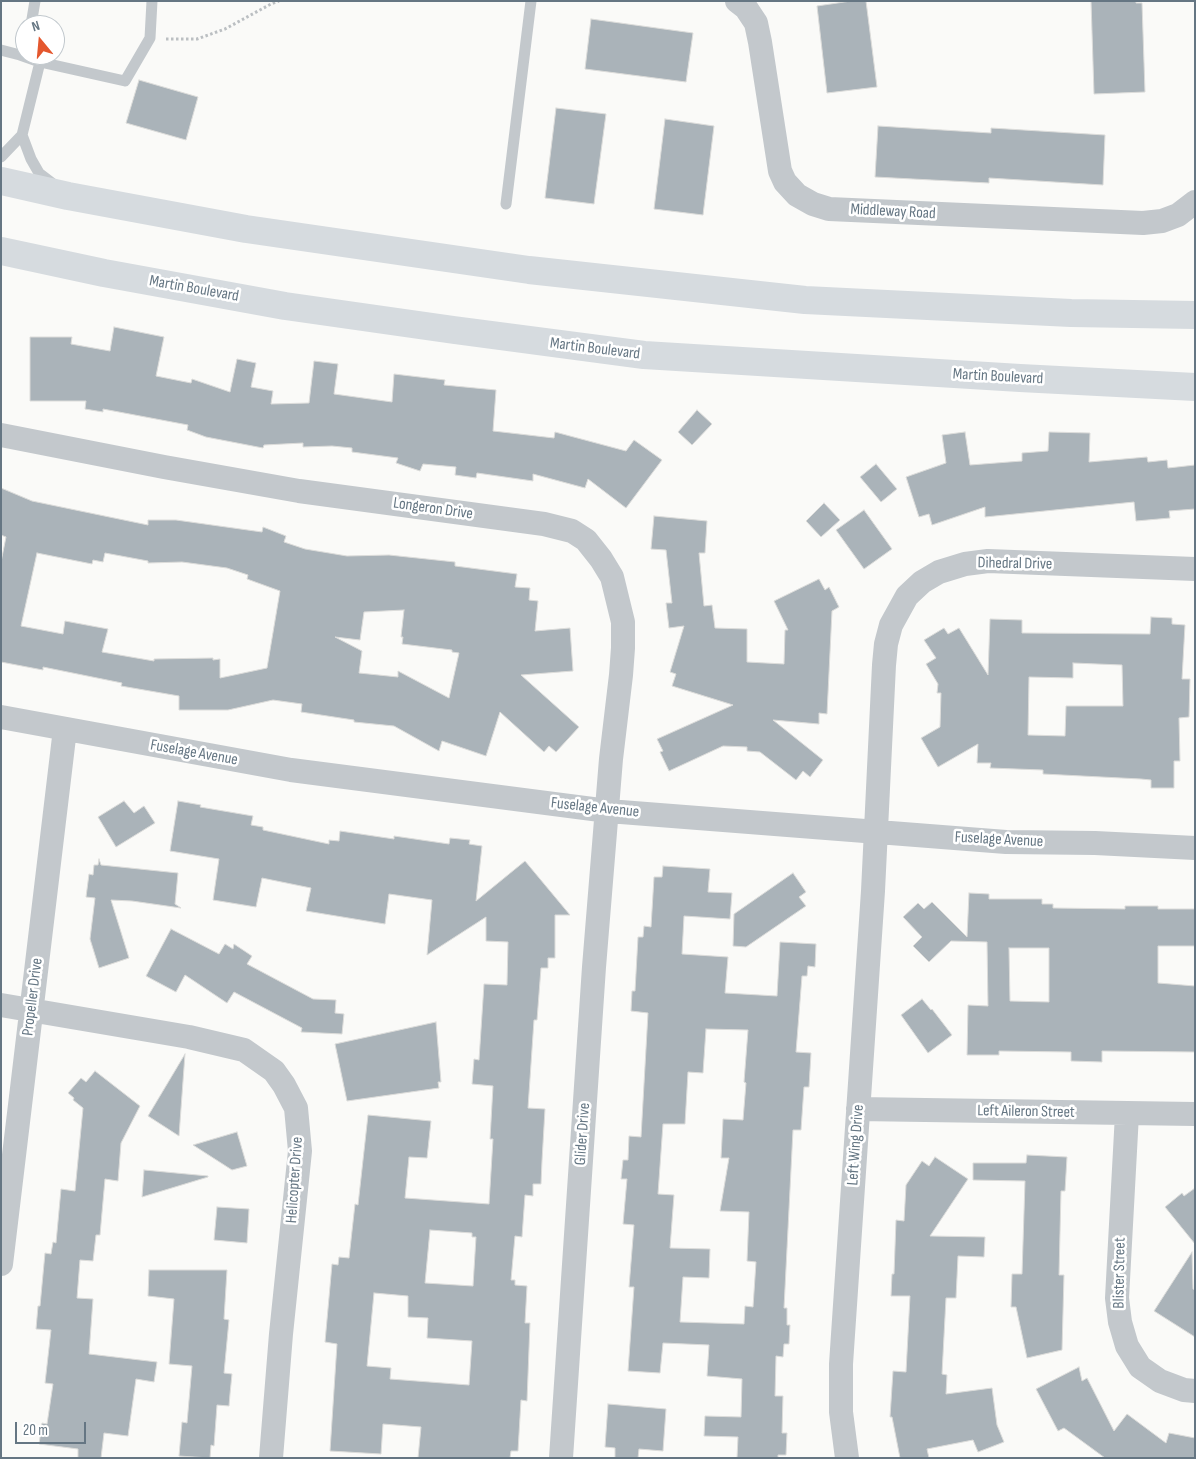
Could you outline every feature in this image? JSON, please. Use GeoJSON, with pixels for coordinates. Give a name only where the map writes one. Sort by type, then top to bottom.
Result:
{"type":"FeatureCollection","features":[{"type":"Feature","properties":{"kind":"main road"},"geometry":{"type":"LineString","coordinates":[[1,181],[68,196],[246,229],[529,270],[785,298],[1071,313],[1195,315]]}},
{"type":"Feature","properties":{"kind":"main road","name":"Martin Boulevard"},"geometry":{"type":"LineString","coordinates":[[1,251],[104,273],[285,306],[644,355],[1039,380],[1195,387]]}},
{"type":"Feature","properties":{"kind":"street","name":"Middleway Road"},"geometry":{"type":"LineString","coordinates":[[737,1],[746,8],[756,23],[780,172],[785,182],[797,195],[813,204],[829,208],[1143,223],[1162,221],[1178,215],[1195,202]]}},
{"type":"Feature","properties":{"kind":"street","name":"Longeron Drive"},"geometry":{"type":"LineString","coordinates":[[1,435],[299,491],[544,524],[572,531],[586,540],[612,577],[623,622],[621,675],[611,759],[608,811]]}},
{"type":"Feature","properties":{"kind":"street","name":"Dihedral Drive"},"geometry":{"type":"LineString","coordinates":[[875,832],[886,644],[891,625],[898,611],[908,596],[922,582],[939,572],[965,564],[988,561],[1195,569]]}},
{"type":"Feature","properties":{"kind":"street","name":"Fuselage Avenue"},"geometry":{"type":"LineString","coordinates":[[1,717],[291,770],[608,811],[1006,842],[1095,843],[1195,848]]}},
{"type":"Feature","properties":{"kind":"street","name":"Propeller Drive"},"geometry":{"type":"LineString","coordinates":[[1,1264],[65,729]]}},
{"type":"Feature","properties":{"kind":"street","name":"Glider Drive"},"geometry":{"type":"LineString","coordinates":[[561,1458],[594,976],[608,811]]}},
{"type":"Feature","properties":{"kind":"street","name":"Left Wing Drive"},"geometry":{"type":"LineString","coordinates":[[847,1458],[841,1412],[841,1364],[873,891],[875,832]]}},
{"type":"Feature","properties":{"kind":"street","name":"Helicopter Drive"},"geometry":{"type":"LineString","coordinates":[[1,1005],[180,1036],[244,1050],[274,1071],[284,1085],[296,1108],[300,1151],[281,1334],[271,1458]]}},
{"type":"Feature","properties":{"kind":"street","name":"Left Aileron Street"},"geometry":{"type":"LineString","coordinates":[[858,1109],[1195,1114]]}},
{"type":"Feature","properties":{"kind":"street","name":"Blister Street"},"geometry":{"type":"LineString","coordinates":[[1128,1114],[1117,1298],[1120,1322],[1127,1346],[1140,1367],[1160,1381],[1184,1390],[1195,1391]]}},
{"type":"Feature","properties":{"kind":"lane"},"geometry":{"type":"LineString","coordinates":[[33,15],[35,1]]}},
{"type":"Feature","properties":{"kind":"lane"},"geometry":{"type":"LineString","coordinates":[[62,65],[125,81],[150,38],[152,1]]}},
{"type":"Feature","properties":{"kind":"lane"},"geometry":{"type":"LineString","coordinates":[[506,204],[531,1]]}},
{"type":"Feature","properties":{"kind":"lane"},"geometry":{"type":"LineString","coordinates":[[1,50],[15,54]]}},
{"type":"Feature","properties":{"kind":"lane"},"geometry":{"type":"LineString","coordinates":[[1,157],[22,135],[38,65]]}},
{"type":"Feature","properties":{"kind":"lane"},"geometry":{"type":"LineString","coordinates":[[22,135],[31,159],[39,172],[68,196]]}},
{"type":"Feature","properties":{"kind":"path"},"geometry":{"type":"LineString","coordinates":[[150,38],[197,39],[225,30],[279,1]]}},
{"type":"Feature","properties":{"kind":"building"},"geometry":{"type":"Polygon","coordinates":[[[851,1],[866,1],[877,87],[827,93],[817,6],[851,1]]]}},
{"type":"Feature","properties":{"kind":"building"},"geometry":{"type":"Polygon","coordinates":[[[1091,1],[1136,1],[1136,3],[1142,3],[1145,92],[1094,94],[1091,1]]]}},
{"type":"Feature","properties":{"kind":"building"},"geometry":{"type":"Polygon","coordinates":[[[591,19],[693,33],[686,82],[585,69],[591,19]]]}},
{"type":"Feature","properties":{"kind":"building"},"geometry":{"type":"Polygon","coordinates":[[[139,80],[198,97],[186,140],[126,123],[139,80]]]}},
{"type":"Feature","properties":{"kind":"building"},"geometry":{"type":"Polygon","coordinates":[[[556,108],[606,114],[594,204],[545,198],[556,108]]]}},
{"type":"Feature","properties":{"kind":"building"},"geometry":{"type":"Polygon","coordinates":[[[665,119],[714,126],[703,215],[654,209],[665,119]]]}},
{"type":"Feature","properties":{"kind":"building"},"geometry":{"type":"Polygon","coordinates":[[[878,126],[991,133],[991,128],[1105,135],[1103,185],[989,178],[989,183],[875,177],[878,126]]]}},
{"type":"Feature","properties":{"kind":"building"},"geometry":{"type":"Polygon","coordinates":[[[114,327],[164,337],[156,376],[191,383],[192,379],[230,392],[237,359],[256,363],[251,387],[273,391],[271,404],[309,403],[314,361],[338,364],[334,394],[392,402],[394,374],[445,380],[444,385],[496,390],[493,431],[554,438],[555,432],[626,451],[634,440],[662,460],[626,508],[588,479],[585,488],[533,474],[533,481],[477,473],[476,478],[455,475],[456,467],[423,464],[420,471],[396,463],[398,458],[352,452],[352,448],[332,446],[303,447],[303,443],[264,445],[263,448],[206,437],[187,430],[188,425],[103,409],[103,412],[85,409],[86,401],[30,401],[30,337],[72,337],[71,344],[110,351],[114,327]]]}},
{"type":"Feature","properties":{"kind":"building"},"geometry":{"type":"Polygon","coordinates":[[[697,410],[712,424],[692,445],[678,432],[697,410]]]}},
{"type":"Feature","properties":{"kind":"building"},"geometry":{"type":"Polygon","coordinates":[[[965,432],[970,465],[1022,461],[1022,453],[1048,451],[1049,432],[1090,433],[1089,462],[1147,457],[1148,462],[1167,460],[1168,468],[1195,465],[1195,509],[1169,511],[1170,518],[1136,521],[1134,502],[985,517],[985,507],[932,525],[929,514],[919,517],[906,477],[946,463],[942,435],[965,432]]]}},
{"type":"Feature","properties":{"kind":"building"},"geometry":{"type":"Polygon","coordinates":[[[876,464],[897,489],[881,502],[860,477],[876,464]]]}},
{"type":"Feature","properties":{"kind":"building"},"geometry":{"type":"Polygon","coordinates":[[[1,488],[32,501],[148,525],[148,520],[176,520],[262,532],[263,527],[286,536],[284,542],[305,549],[347,556],[389,555],[455,562],[455,566],[517,574],[515,587],[530,588],[529,600],[538,601],[535,631],[570,628],[573,671],[521,675],[579,727],[556,752],[549,746],[544,752],[500,712],[486,756],[442,741],[439,751],[394,726],[354,722],[354,720],[301,712],[302,704],[273,700],[228,710],[179,710],[179,696],[121,686],[122,683],[43,667],[43,670],[1,662],[1,562],[6,537],[1,535],[1,488]],[[37,553],[21,626],[63,634],[65,621],[108,629],[102,652],[154,661],[154,659],[220,659],[220,678],[267,668],[280,591],[247,579],[248,575],[227,568],[182,562],[148,563],[148,561],[105,553],[103,562],[93,560],[92,564],[37,553]],[[404,610],[364,612],[360,640],[335,637],[362,651],[359,673],[398,677],[398,671],[449,698],[459,653],[452,652],[452,650],[402,644],[404,610]]]}},
{"type":"Feature","properties":{"kind":"building"},"geometry":{"type":"Polygon","coordinates":[[[824,503],[840,520],[821,537],[806,521],[824,503]]]}},
{"type":"Feature","properties":{"kind":"building"},"geometry":{"type":"Polygon","coordinates":[[[864,510],[892,549],[864,569],[836,530],[864,510]]]}},
{"type":"Feature","properties":{"kind":"building"},"geometry":{"type":"Polygon","coordinates":[[[654,516],[707,521],[705,553],[699,553],[704,606],[712,605],[715,628],[747,629],[747,662],[784,664],[785,630],[788,630],[774,601],[819,579],[825,590],[829,587],[839,607],[832,611],[827,714],[819,713],[819,724],[773,720],[823,760],[810,777],[803,771],[796,780],[760,752],[747,751],[747,747],[723,746],[669,771],[660,752],[663,751],[657,739],[733,705],[672,686],[676,674],[670,672],[684,626],[669,628],[666,603],[672,603],[666,550],[651,549],[654,516]]]}},
{"type":"Feature","properties":{"kind":"building"},"geometry":{"type":"Polygon","coordinates":[[[1151,617],[1172,618],[1172,624],[1185,625],[1182,679],[1190,679],[1189,717],[1179,718],[1180,761],[1174,761],[1174,788],[1151,788],[1151,780],[1043,774],[1043,770],[990,768],[991,763],[977,763],[978,744],[938,767],[921,738],[940,727],[941,693],[937,693],[938,684],[926,664],[936,658],[924,640],[944,628],[948,634],[959,628],[988,675],[990,619],[1022,620],[1022,633],[1150,634],[1151,617]],[[1073,663],[1073,678],[1029,677],[1028,735],[1065,736],[1066,706],[1123,706],[1122,665],[1073,663]]]}},
{"type":"Feature","properties":{"kind":"building"},"geometry":{"type":"Polygon","coordinates":[[[124,801],[134,813],[144,806],[155,823],[116,847],[98,817],[124,801]]]}},
{"type":"Feature","properties":{"kind":"building"},"geometry":{"type":"Polygon","coordinates":[[[178,801],[201,805],[200,807],[253,816],[251,825],[263,827],[263,830],[329,844],[329,840],[339,841],[340,831],[394,839],[394,836],[449,844],[450,838],[470,840],[469,844],[482,846],[476,901],[525,861],[570,915],[555,915],[555,958],[548,958],[548,968],[541,968],[537,1020],[534,1020],[528,1108],[545,1109],[541,1184],[533,1184],[533,1196],[525,1195],[522,1237],[515,1236],[511,1280],[515,1280],[515,1285],[527,1286],[525,1323],[530,1323],[527,1401],[521,1400],[518,1451],[511,1451],[510,1458],[418,1458],[421,1427],[383,1424],[381,1454],[330,1451],[337,1344],[325,1342],[332,1264],[338,1265],[339,1257],[349,1258],[355,1204],[358,1205],[368,1115],[431,1121],[427,1158],[409,1157],[405,1198],[489,1204],[493,1139],[490,1139],[493,1086],[472,1084],[474,1059],[479,1060],[484,984],[507,985],[508,942],[486,941],[486,917],[427,955],[432,900],[389,894],[385,924],[306,911],[311,888],[262,878],[256,907],[213,900],[219,859],[170,851],[178,801]],[[430,1230],[425,1283],[473,1286],[476,1237],[472,1237],[472,1233],[430,1230]],[[374,1293],[367,1366],[391,1368],[390,1379],[469,1385],[472,1341],[427,1338],[428,1318],[408,1317],[408,1296],[374,1293]]]}},
{"type":"Feature","properties":{"kind":"building"},"geometry":{"type":"Polygon","coordinates":[[[99,859],[101,865],[178,873],[175,904],[181,908],[111,900],[129,958],[99,968],[90,939],[95,898],[86,897],[89,874],[93,875],[94,865],[98,865],[99,859]]]}},
{"type":"Feature","properties":{"kind":"building"},"geometry":{"type":"Polygon","coordinates":[[[663,866],[710,869],[708,892],[732,893],[730,919],[684,916],[682,954],[728,957],[725,993],[777,996],[780,942],[816,944],[815,967],[808,966],[807,976],[802,976],[796,1052],[811,1053],[809,1087],[804,1087],[801,1130],[793,1130],[784,1308],[787,1308],[787,1325],[790,1325],[789,1344],[784,1344],[783,1357],[776,1356],[775,1396],[783,1396],[782,1433],[787,1433],[786,1455],[778,1455],[778,1458],[737,1458],[738,1437],[704,1436],[705,1416],[741,1417],[742,1379],[707,1376],[709,1345],[663,1343],[660,1373],[628,1371],[634,1287],[629,1287],[634,1225],[623,1224],[627,1179],[621,1179],[623,1160],[628,1160],[629,1136],[641,1137],[648,1013],[631,1011],[632,991],[635,991],[638,937],[643,937],[644,926],[651,927],[654,877],[662,877],[663,866]],[[706,1029],[703,1073],[688,1072],[685,1124],[663,1124],[658,1194],[674,1195],[670,1248],[710,1249],[709,1278],[683,1277],[680,1322],[744,1324],[745,1306],[753,1307],[756,1262],[747,1261],[749,1212],[720,1211],[729,1158],[721,1158],[723,1119],[743,1120],[748,1030],[706,1029]]]}},
{"type":"Feature","properties":{"kind":"building"},"geometry":{"type":"Polygon","coordinates":[[[793,873],[806,892],[799,897],[806,906],[746,947],[733,946],[734,914],[793,873]]]}},
{"type":"Feature","properties":{"kind":"building"},"geometry":{"type":"Polygon","coordinates":[[[969,893],[989,894],[989,899],[1042,899],[1042,904],[1053,904],[1053,908],[1125,909],[1125,906],[1158,906],[1158,909],[1195,909],[1195,946],[1158,946],[1158,983],[1195,986],[1195,1052],[1102,1051],[1102,1062],[1071,1061],[1071,1052],[999,1051],[999,1055],[967,1055],[968,1005],[988,1006],[987,942],[951,941],[929,962],[913,946],[922,937],[903,917],[918,903],[924,909],[932,902],[967,937],[969,893]],[[1009,948],[1010,1001],[1049,1002],[1049,948],[1009,948]]]}},
{"type":"Feature","properties":{"kind":"building"},"geometry":{"type":"Polygon","coordinates":[[[171,929],[219,954],[225,944],[233,949],[234,944],[252,956],[247,964],[313,999],[336,1000],[335,1013],[344,1014],[342,1034],[301,1032],[302,1028],[234,992],[227,1003],[185,975],[176,992],[146,976],[171,929]]]}},
{"type":"Feature","properties":{"kind":"building"},"geometry":{"type":"Polygon","coordinates":[[[922,999],[952,1035],[928,1053],[901,1015],[922,999]]]}},
{"type":"Feature","properties":{"kind":"building"},"geometry":{"type":"Polygon","coordinates":[[[436,1022],[441,1082],[438,1082],[439,1088],[347,1101],[335,1044],[436,1022]]]}},
{"type":"Feature","properties":{"kind":"building"},"geometry":{"type":"Polygon","coordinates":[[[185,1054],[179,1136],[148,1116],[185,1054]]]}},
{"type":"Feature","properties":{"kind":"building"},"geometry":{"type":"Polygon","coordinates":[[[95,1071],[140,1106],[121,1143],[118,1181],[105,1179],[100,1235],[96,1235],[93,1261],[80,1260],[77,1298],[93,1299],[89,1354],[157,1362],[154,1382],[136,1379],[128,1436],[104,1433],[101,1458],[78,1458],[78,1449],[39,1444],[42,1423],[47,1424],[53,1384],[45,1383],[51,1330],[36,1329],[45,1253],[51,1254],[53,1242],[56,1243],[61,1189],[75,1191],[83,1108],[68,1093],[81,1078],[86,1082],[95,1071]]]}},
{"type":"Feature","properties":{"kind":"building"},"geometry":{"type":"Polygon","coordinates":[[[237,1132],[247,1166],[232,1170],[193,1145],[237,1132]]]}},
{"type":"Feature","properties":{"kind":"building"},"geometry":{"type":"Polygon","coordinates":[[[1027,1155],[1067,1157],[1065,1191],[1061,1191],[1059,1275],[1064,1275],[1062,1350],[1027,1358],[1016,1307],[1011,1307],[1012,1274],[1022,1274],[1025,1181],[973,1180],[973,1163],[1026,1163],[1027,1155]]]}},
{"type":"Feature","properties":{"kind":"building"},"geometry":{"type":"Polygon","coordinates":[[[935,1157],[968,1179],[930,1236],[985,1237],[984,1257],[958,1256],[956,1298],[946,1298],[942,1374],[947,1375],[946,1394],[992,1388],[997,1425],[1004,1442],[978,1452],[973,1440],[927,1449],[929,1458],[900,1458],[892,1417],[890,1417],[893,1371],[906,1372],[910,1296],[891,1296],[892,1274],[894,1274],[896,1220],[904,1221],[906,1185],[922,1161],[929,1166],[935,1157]]]}},
{"type":"Feature","properties":{"kind":"building"},"geometry":{"type":"Polygon","coordinates":[[[144,1170],[208,1176],[208,1177],[142,1197],[144,1170]]]}},
{"type":"Feature","properties":{"kind":"building"},"geometry":{"type":"Polygon","coordinates":[[[1195,1188],[1195,1244],[1165,1207],[1182,1193],[1184,1196],[1195,1188]]]}},
{"type":"Feature","properties":{"kind":"building"},"geometry":{"type":"Polygon","coordinates":[[[217,1207],[249,1209],[247,1243],[214,1240],[217,1207]]]}},
{"type":"Feature","properties":{"kind":"building"},"geometry":{"type":"Polygon","coordinates":[[[1192,1252],[1193,1289],[1195,1290],[1195,1337],[1154,1311],[1192,1252]]]}},
{"type":"Feature","properties":{"kind":"building"},"geometry":{"type":"Polygon","coordinates":[[[149,1270],[227,1270],[224,1319],[229,1320],[224,1373],[232,1374],[229,1406],[217,1405],[214,1446],[211,1445],[210,1458],[179,1456],[182,1422],[187,1423],[192,1366],[169,1364],[174,1299],[148,1296],[149,1270]]]}},
{"type":"Feature","properties":{"kind":"building"},"geometry":{"type":"Polygon","coordinates":[[[1079,1367],[1082,1381],[1087,1378],[1114,1431],[1127,1414],[1166,1443],[1169,1433],[1195,1438],[1195,1458],[1105,1458],[1064,1428],[1058,1431],[1036,1389],[1079,1367]]]}},
{"type":"Feature","properties":{"kind":"building"},"geometry":{"type":"Polygon","coordinates":[[[608,1404],[666,1409],[663,1451],[639,1449],[638,1458],[615,1458],[615,1448],[605,1447],[608,1404]]]}}]}
